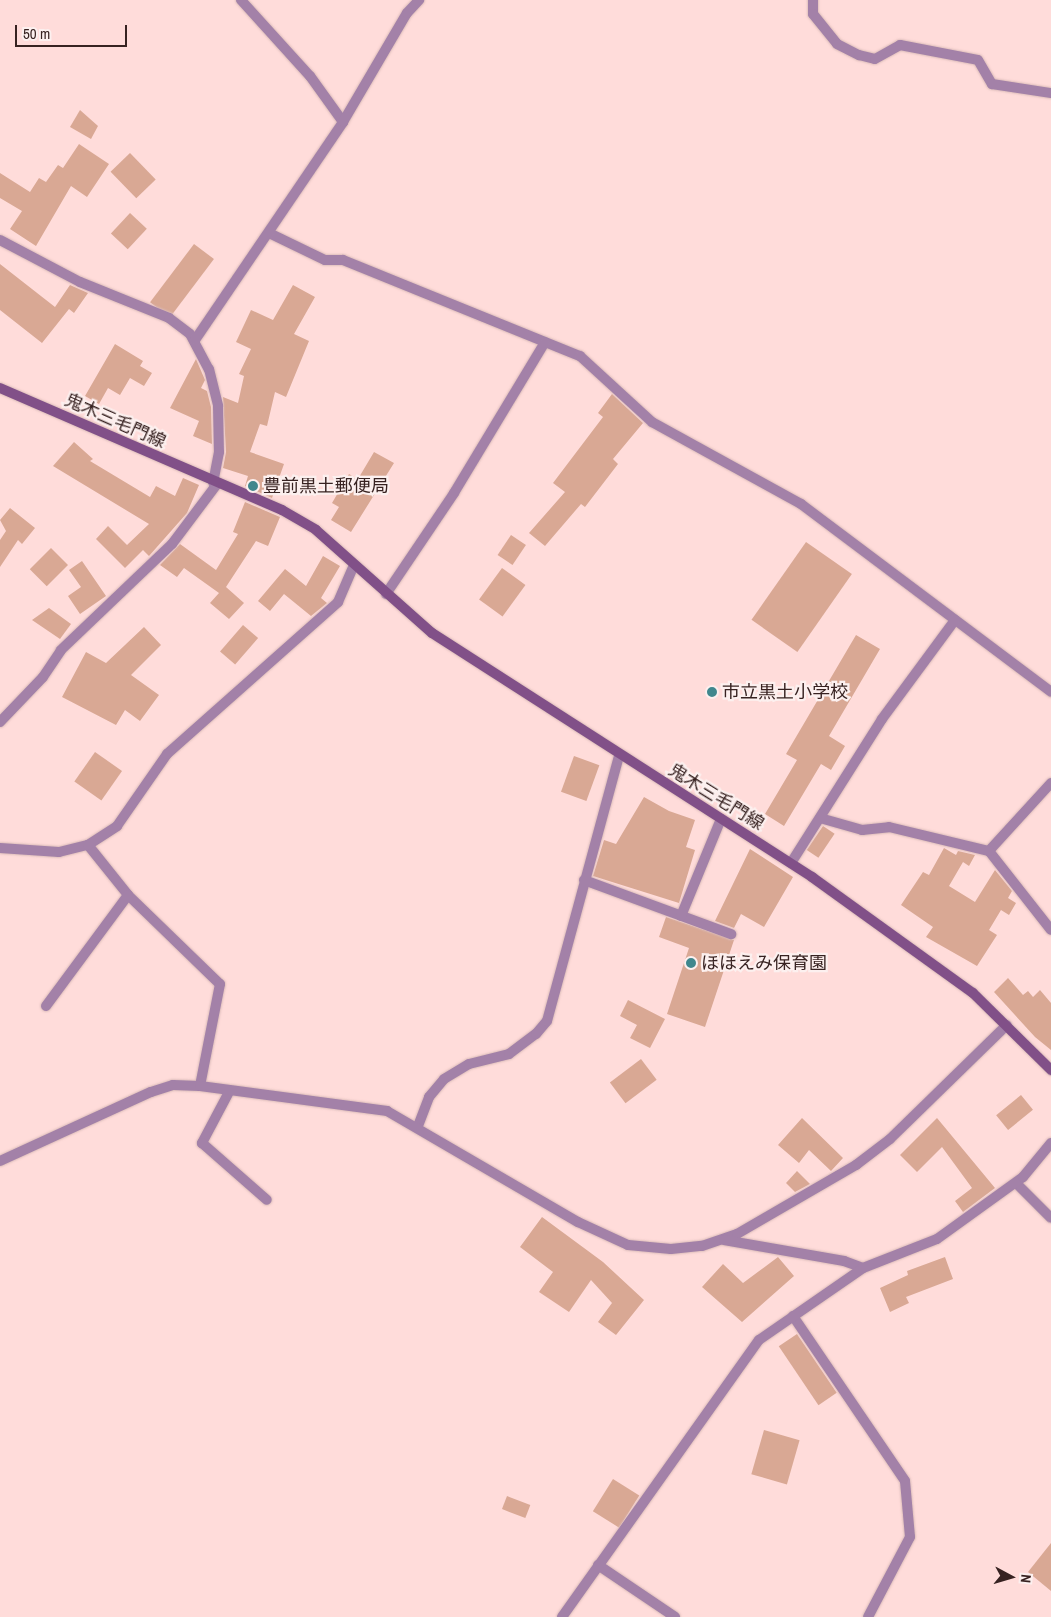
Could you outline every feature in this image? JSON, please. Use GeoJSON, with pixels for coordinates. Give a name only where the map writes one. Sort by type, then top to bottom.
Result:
{"type":"FeatureCollection","features":[{"type":"Feature","properties":{"kind":"main road","name":"鬼木三毛門線"},"geometry":{"type":"LineString","coordinates":[[0,388],[215,483],[282,510],[316,530],[432,633],[619,756],[791,864],[973,993],[1051,1070]]}},
{"type":"Feature","properties":{"kind":"street"},"geometry":{"type":"LineString","coordinates":[[241,0],[310,76],[343,122]]}},
{"type":"Feature","properties":{"kind":"street"},"geometry":{"type":"LineString","coordinates":[[195,340],[343,122],[406,13],[419,0]]}},
{"type":"Feature","properties":{"kind":"street"},"geometry":{"type":"LineString","coordinates":[[813,0],[814,14],[837,44],[859,55],[875,59],[900,45],[978,60],[992,84],[1051,93]]}},
{"type":"Feature","properties":{"kind":"street"},"geometry":{"type":"LineString","coordinates":[[268,233],[325,260],[343,260],[580,356],[652,422],[801,504],[1051,692]]}},
{"type":"Feature","properties":{"kind":"street"},"geometry":{"type":"LineString","coordinates":[[0,240],[80,282],[169,318],[195,340],[209,369],[218,406],[219,452],[215,483],[172,544],[61,650],[43,677],[0,722]]}},
{"type":"Feature","properties":{"kind":"street"},"geometry":{"type":"LineString","coordinates":[[386,594],[454,493],[545,342]]}},
{"type":"Feature","properties":{"kind":"street"},"geometry":{"type":"LineString","coordinates":[[0,848],[58,852],[88,845],[117,826],[167,754],[338,602],[354,565]]}},
{"type":"Feature","properties":{"kind":"street"},"geometry":{"type":"LineString","coordinates":[[791,864],[882,719],[955,620]]}},
{"type":"Feature","properties":{"kind":"street"},"geometry":{"type":"LineString","coordinates":[[418,1126],[429,1097],[444,1079],[469,1064],[509,1054],[542,1029],[550,1014],[584,880],[619,756]]}},
{"type":"Feature","properties":{"kind":"street"},"geometry":{"type":"LineString","coordinates":[[988,851],[1051,783]]}},
{"type":"Feature","properties":{"kind":"street"},"geometry":{"type":"LineString","coordinates":[[820,818],[862,830],[889,826],[988,851],[1051,930]]}},
{"type":"Feature","properties":{"kind":"street"},"geometry":{"type":"LineString","coordinates":[[681,916],[721,819]]}},
{"type":"Feature","properties":{"kind":"street"},"geometry":{"type":"LineString","coordinates":[[88,845],[128,895],[220,984],[200,1086]]}},
{"type":"Feature","properties":{"kind":"street"},"geometry":{"type":"LineString","coordinates":[[584,880],[731,934]]}},
{"type":"Feature","properties":{"kind":"street"},"geometry":{"type":"LineString","coordinates":[[46,1006],[128,895]]}},
{"type":"Feature","properties":{"kind":"street"},"geometry":{"type":"LineString","coordinates":[[0,1161],[151,1092],[173,1085],[200,1086],[229,1092],[387,1111],[418,1126],[478,1166],[578,1222],[628,1245],[671,1250],[724,1240],[804,1197],[890,1139],[1007,1025]]}},
{"type":"Feature","properties":{"kind":"street"},"geometry":{"type":"LineString","coordinates":[[229,1092],[202,1143],[268,1200]]}},
{"type":"Feature","properties":{"kind":"street"},"geometry":{"type":"LineString","coordinates":[[562,1617],[759,1340],[863,1268],[938,1239],[1016,1183],[1051,1143]]}},
{"type":"Feature","properties":{"kind":"street"},"geometry":{"type":"LineString","coordinates":[[1016,1183],[1051,1218]]}},
{"type":"Feature","properties":{"kind":"street"},"geometry":{"type":"LineString","coordinates":[[724,1240],[844,1261],[863,1268]]}},
{"type":"Feature","properties":{"kind":"street"},"geometry":{"type":"LineString","coordinates":[[794,1316],[905,1481],[910,1537],[868,1617]]}},
{"type":"Feature","properties":{"kind":"street"},"geometry":{"type":"LineString","coordinates":[[598,1564],[675,1617]]}},
{"type":"Feature","properties":{"kind":"building"},"geometry":{"type":"Polygon","coordinates":[[[80,110],[98,126],[91,139],[70,127],[80,110]]]}},
{"type":"Feature","properties":{"kind":"building"},"geometry":{"type":"Polygon","coordinates":[[[79,144],[109,164],[87,197],[71,186],[36,246],[10,229],[22,211],[0,198],[0,173],[30,192],[39,178],[46,182],[58,165],[63,168],[79,144]]]}},
{"type":"Feature","properties":{"kind":"building"},"geometry":{"type":"Polygon","coordinates":[[[130,153],[156,180],[136,198],[111,172],[130,153]]]}},
{"type":"Feature","properties":{"kind":"building"},"geometry":{"type":"Polygon","coordinates":[[[130,213],[147,229],[128,249],[111,233],[130,213]]]}},
{"type":"Feature","properties":{"kind":"building"},"geometry":{"type":"Polygon","coordinates":[[[194,244],[214,259],[170,317],[150,302],[194,244]]]}},
{"type":"Feature","properties":{"kind":"building"},"geometry":{"type":"Polygon","coordinates":[[[0,264],[55,307],[70,285],[88,293],[74,313],[69,309],[42,343],[0,310],[0,264]]]}},
{"type":"Feature","properties":{"kind":"building"},"geometry":{"type":"Polygon","coordinates":[[[293,285],[315,297],[294,334],[309,341],[286,397],[275,392],[267,426],[260,424],[250,452],[284,464],[272,498],[245,486],[248,476],[223,468],[226,452],[223,397],[238,403],[244,376],[239,374],[251,349],[236,342],[251,310],[273,320],[293,285]]]}},
{"type":"Feature","properties":{"kind":"building"},"geometry":{"type":"Polygon","coordinates":[[[115,344],[143,361],[140,366],[152,373],[144,386],[130,378],[120,395],[108,388],[99,404],[85,396],[115,344]]]}},
{"type":"Feature","properties":{"kind":"building"},"geometry":{"type":"Polygon","coordinates":[[[196,359],[205,380],[201,388],[207,391],[211,407],[212,444],[193,436],[199,421],[170,408],[196,359]]]}},
{"type":"Feature","properties":{"kind":"building"},"geometry":{"type":"Polygon","coordinates":[[[612,394],[643,423],[613,459],[618,464],[585,507],[581,504],[545,546],[529,533],[565,492],[553,483],[603,417],[598,413],[612,394]]]}},
{"type":"Feature","properties":{"kind":"building"},"geometry":{"type":"Polygon","coordinates":[[[74,442],[93,459],[90,461],[150,497],[156,486],[175,496],[183,478],[199,485],[187,513],[149,556],[143,550],[125,568],[96,539],[108,526],[127,545],[149,524],[53,466],[74,442]]]}},
{"type":"Feature","properties":{"kind":"building"},"geometry":{"type":"Polygon","coordinates":[[[374,452],[394,463],[351,532],[331,520],[339,507],[332,503],[349,474],[358,479],[374,452]]]}},
{"type":"Feature","properties":{"kind":"building"},"geometry":{"type":"Polygon","coordinates":[[[245,502],[280,517],[268,546],[256,541],[226,587],[244,603],[229,619],[210,603],[219,593],[184,568],[177,577],[160,565],[180,544],[216,570],[238,534],[233,532],[245,502]]]}},
{"type":"Feature","properties":{"kind":"building"},"geometry":{"type":"Polygon","coordinates":[[[10,508],[35,528],[22,544],[18,540],[0,567],[0,540],[6,531],[0,520],[10,508]]]}},
{"type":"Feature","properties":{"kind":"building"},"geometry":{"type":"Polygon","coordinates":[[[511,535],[526,545],[513,565],[498,555],[511,535]]]}},
{"type":"Feature","properties":{"kind":"building"},"geometry":{"type":"Polygon","coordinates":[[[806,542],[852,574],[797,652],[752,620],[806,542]]]}},
{"type":"Feature","properties":{"kind":"building"},"geometry":{"type":"Polygon","coordinates":[[[51,548],[68,565],[47,586],[30,569],[51,548]]]}},
{"type":"Feature","properties":{"kind":"building"},"geometry":{"type":"Polygon","coordinates":[[[323,556],[340,566],[321,598],[327,603],[311,616],[284,594],[270,611],[258,601],[285,569],[306,586],[323,556]]]}},
{"type":"Feature","properties":{"kind":"building"},"geometry":{"type":"Polygon","coordinates":[[[82,561],[106,596],[80,614],[68,596],[81,587],[69,570],[82,561]]]}},
{"type":"Feature","properties":{"kind":"building"},"geometry":{"type":"Polygon","coordinates":[[[502,568],[525,585],[503,617],[479,600],[502,568]]]}},
{"type":"Feature","properties":{"kind":"building"},"geometry":{"type":"Polygon","coordinates":[[[49,608],[71,624],[60,639],[32,620],[49,608]]]}},
{"type":"Feature","properties":{"kind":"building"},"geometry":{"type":"Polygon","coordinates":[[[243,625],[258,638],[235,665],[220,651],[243,625]]]}},
{"type":"Feature","properties":{"kind":"building"},"geometry":{"type":"Polygon","coordinates":[[[144,627],[161,645],[131,675],[159,695],[140,721],[125,710],[116,725],[62,697],[86,652],[106,663],[144,627]]]}},
{"type":"Feature","properties":{"kind":"building"},"geometry":{"type":"Polygon","coordinates":[[[856,635],[880,649],[829,736],[845,746],[831,770],[821,764],[784,826],[765,814],[797,760],[786,754],[856,635]]]}},
{"type":"Feature","properties":{"kind":"building"},"geometry":{"type":"Polygon","coordinates":[[[95,752],[122,771],[101,800],[74,781],[95,752]]]}},
{"type":"Feature","properties":{"kind":"building"},"geometry":{"type":"Polygon","coordinates":[[[574,756],[599,765],[586,801],[561,792],[574,756]]]}},
{"type":"Feature","properties":{"kind":"building"},"geometry":{"type":"Polygon","coordinates":[[[644,797],[669,811],[695,820],[686,847],[695,850],[679,903],[593,876],[604,840],[616,844],[644,797]]]}},
{"type":"Feature","properties":{"kind":"building"},"geometry":{"type":"Polygon","coordinates":[[[823,826],[835,834],[818,858],[807,850],[823,826]]]}},
{"type":"Feature","properties":{"kind":"building"},"geometry":{"type":"Polygon","coordinates":[[[944,848],[956,855],[958,851],[975,855],[969,866],[963,862],[949,886],[975,902],[995,870],[1012,891],[1008,898],[1016,903],[1009,915],[1001,910],[989,930],[997,935],[977,966],[926,937],[933,927],[901,905],[923,872],[929,875],[944,848]]]}},
{"type":"Feature","properties":{"kind":"building"},"geometry":{"type":"Polygon","coordinates":[[[750,849],[793,877],[764,927],[741,914],[734,928],[715,921],[750,849]]]}},
{"type":"Feature","properties":{"kind":"building"},"geometry":{"type":"Polygon","coordinates":[[[666,917],[734,940],[705,1027],[667,1014],[689,948],[659,937],[666,917]]]}},
{"type":"Feature","properties":{"kind":"building"},"geometry":{"type":"Polygon","coordinates":[[[1008,978],[1023,995],[1028,991],[1033,997],[1040,990],[1051,1003],[1051,1050],[1035,1037],[994,992],[1008,978]]]}},
{"type":"Feature","properties":{"kind":"building"},"geometry":{"type":"Polygon","coordinates":[[[628,1000],[665,1019],[650,1048],[630,1038],[637,1025],[620,1016],[628,1000]]]}},
{"type":"Feature","properties":{"kind":"building"},"geometry":{"type":"Polygon","coordinates":[[[641,1059],[657,1080],[626,1103],[610,1082],[641,1059]]]}},
{"type":"Feature","properties":{"kind":"building"},"geometry":{"type":"Polygon","coordinates":[[[1021,1095],[1033,1110],[1008,1130],[996,1115],[1021,1095]]]}},
{"type":"Feature","properties":{"kind":"building"},"geometry":{"type":"Polygon","coordinates":[[[802,1118],[843,1158],[831,1171],[809,1150],[799,1163],[778,1145],[802,1118]]]}},
{"type":"Feature","properties":{"kind":"building"},"geometry":{"type":"Polygon","coordinates":[[[937,1118],[995,1188],[963,1212],[955,1201],[972,1188],[942,1147],[917,1172],[900,1155],[937,1118]]]}},
{"type":"Feature","properties":{"kind":"building"},"geometry":{"type":"Polygon","coordinates":[[[797,1171],[810,1184],[795,1192],[786,1183],[797,1171]]]}},
{"type":"Feature","properties":{"kind":"building"},"geometry":{"type":"Polygon","coordinates":[[[542,1217],[603,1262],[644,1300],[616,1335],[598,1322],[612,1303],[591,1280],[569,1312],[539,1292],[553,1272],[520,1247],[542,1217]]]}},
{"type":"Feature","properties":{"kind":"building"},"geometry":{"type":"Polygon","coordinates":[[[778,1257],[794,1276],[742,1322],[702,1287],[723,1264],[743,1283],[778,1257]]]}},
{"type":"Feature","properties":{"kind":"building"},"geometry":{"type":"Polygon","coordinates":[[[945,1257],[953,1279],[906,1297],[909,1303],[890,1312],[880,1288],[908,1275],[907,1271],[945,1257]]]}},
{"type":"Feature","properties":{"kind":"building"},"geometry":{"type":"Polygon","coordinates":[[[797,1334],[837,1393],[818,1405],[779,1346],[797,1334]]]}},
{"type":"Feature","properties":{"kind":"building"},"geometry":{"type":"Polygon","coordinates":[[[764,1430],[800,1440],[787,1484],[751,1474],[764,1430]]]}},
{"type":"Feature","properties":{"kind":"building"},"geometry":{"type":"Polygon","coordinates":[[[613,1479],[639,1495],[619,1528],[593,1511],[613,1479]]]}},
{"type":"Feature","properties":{"kind":"building"},"geometry":{"type":"Polygon","coordinates":[[[507,1496],[530,1505],[525,1518],[502,1509],[507,1496]]]}},
{"type":"Feature","properties":{"kind":"building"},"geometry":{"type":"Polygon","coordinates":[[[1051,1543],[1051,1591],[1028,1572],[1051,1543]]]}},
{"type":"Feature","properties":{"kind":"place","name":"豊前黒土郵便局"},"geometry":{"type":"Point","coordinates":[253,486]}},
{"type":"Feature","properties":{"kind":"place","name":"市立黒土小学校"},"geometry":{"type":"Point","coordinates":[712,692]}},
{"type":"Feature","properties":{"kind":"place","name":"ほほえみ保育園"},"geometry":{"type":"Point","coordinates":[691,963]}}]}
